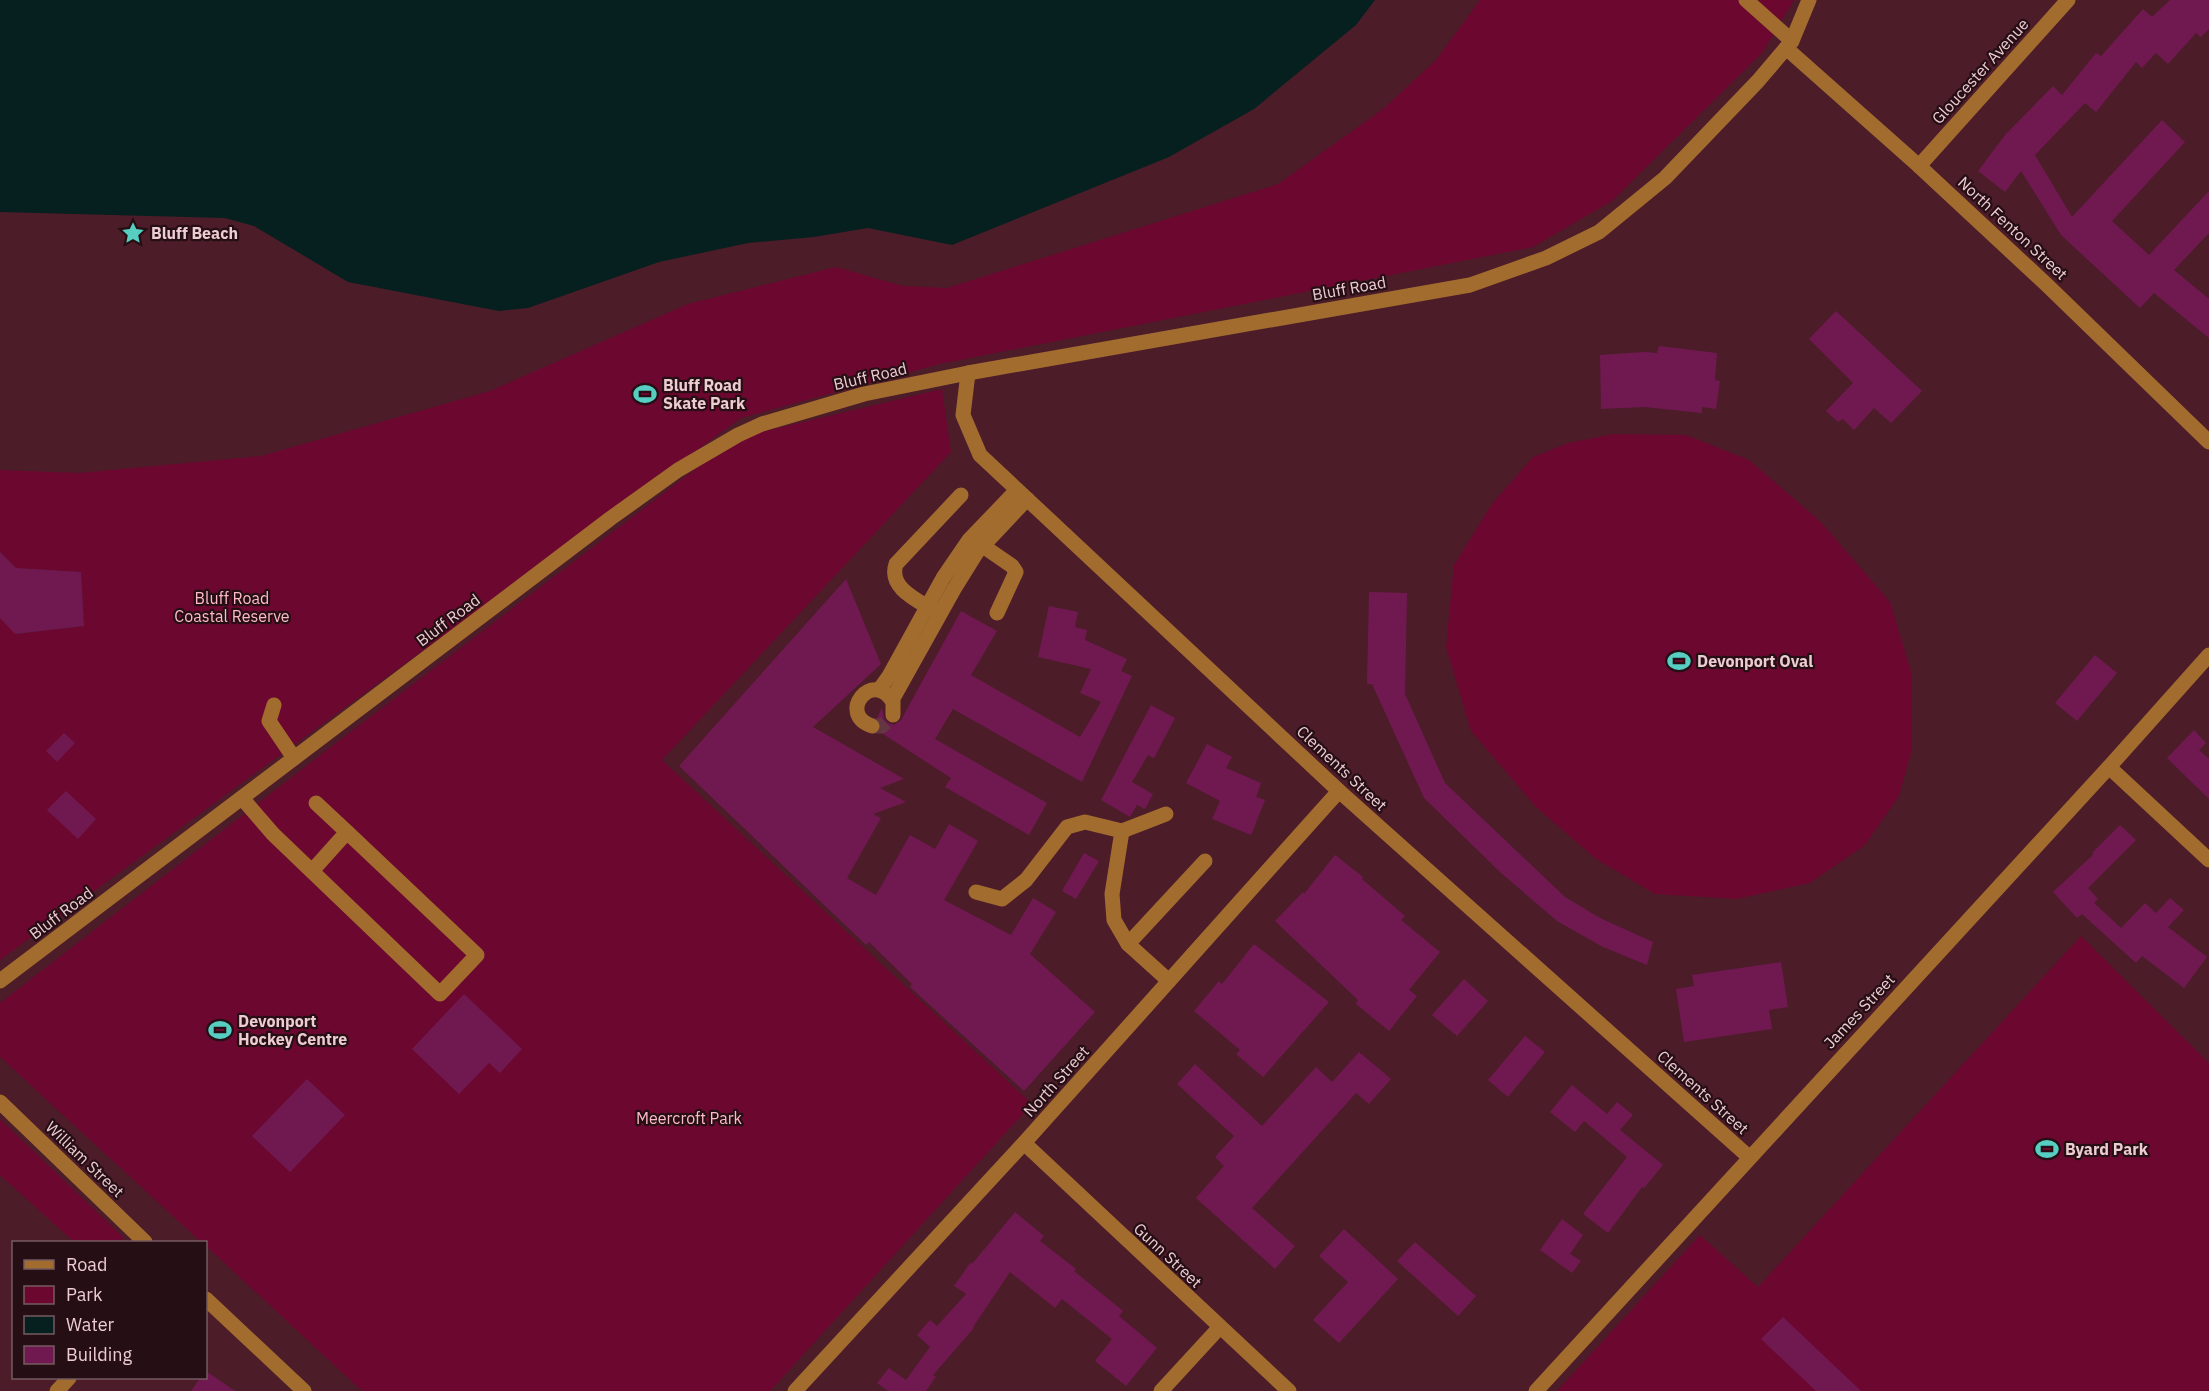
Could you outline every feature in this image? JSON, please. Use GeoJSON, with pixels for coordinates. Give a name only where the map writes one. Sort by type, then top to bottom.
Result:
{"type":"FeatureCollection","features":[{"type":"Feature","properties":{"kind":"street","name":"North Fenton Street"},"geometry":{"type":"LineString","coordinates":[[1746,0],[1789,44],[2048,286],[2209,442]]}},
{"type":"Feature","properties":{"kind":"street","name":"Bluff Road"},"geometry":{"type":"LineString","coordinates":[[0,981],[610,518],[678,470],[738,435],[762,424],[864,394],[1470,285],[1546,258],[1599,232],[1665,178],[1758,81],[1789,44],[1809,0]]}},
{"type":"Feature","properties":{"kind":"street","name":"Gloucester Avenue"},"geometry":{"type":"LineString","coordinates":[[1919,166],[2068,0]]}},
{"type":"Feature","properties":{"kind":"street","name":"Clements Street"},"geometry":{"type":"LineString","coordinates":[[968,374],[963,415],[980,455],[1339,791],[1749,1157]]}},
{"type":"Feature","properties":{"kind":"street"},"geometry":{"type":"LineString","coordinates":[[934,610],[899,586],[894,579],[894,572],[897,564],[961,495]]}},
{"type":"Feature","properties":{"kind":"street"},"geometry":{"type":"LineString","coordinates":[[879,690],[934,610],[1022,495]]}},
{"type":"Feature","properties":{"kind":"street"},"geometry":{"type":"LineString","coordinates":[[872,726],[861,720],[856,708],[858,701],[866,692],[879,690],[885,692],[892,707],[934,610],[943,578],[969,540],[1022,495]]}},
{"type":"Feature","properties":{"kind":"street"},"geometry":{"type":"LineString","coordinates":[[983,546],[1012,566],[1016,572],[997,613]]}},
{"type":"Feature","properties":{"kind":"street","name":"James Street"},"geometry":{"type":"LineString","coordinates":[[1536,1391],[2209,655]]}},
{"type":"Feature","properties":{"kind":"street"},"geometry":{"type":"LineString","coordinates":[[274,705],[269,721],[294,758]]}},
{"type":"Feature","properties":{"kind":"street"},"geometry":{"type":"LineString","coordinates":[[2109,767],[2209,860]]}},
{"type":"Feature","properties":{"kind":"street","name":"North Street"},"geometry":{"type":"LineString","coordinates":[[795,1391],[1024,1143],[1339,791]]}},
{"type":"Feature","properties":{"kind":"street"},"geometry":{"type":"LineString","coordinates":[[242,798],[273,834],[440,994],[477,955],[316,803]]}},
{"type":"Feature","properties":{"kind":"street"},"geometry":{"type":"LineString","coordinates":[[976,892],[1002,899],[1026,880],[1067,826],[1085,822],[1122,831],[1166,814]]}},
{"type":"Feature","properties":{"kind":"street"},"geometry":{"type":"LineString","coordinates":[[1122,831],[1112,894],[1114,920],[1128,944],[1169,981]]}},
{"type":"Feature","properties":{"kind":"street"},"geometry":{"type":"LineString","coordinates":[[312,871],[347,832]]}},
{"type":"Feature","properties":{"kind":"street"},"geometry":{"type":"LineString","coordinates":[[1128,944],[1205,861]]}},
{"type":"Feature","properties":{"kind":"street","name":"William Street"},"geometry":{"type":"LineString","coordinates":[[0,1102],[144,1241]]}},
{"type":"Feature","properties":{"kind":"street","name":"Gunn Street"},"geometry":{"type":"LineString","coordinates":[[1024,1143],[1288,1391]]}},
{"type":"Feature","properties":{"kind":"street"},"geometry":{"type":"LineString","coordinates":[[207,1300],[304,1391]]}},
{"type":"Feature","properties":{"kind":"street"},"geometry":{"type":"LineString","coordinates":[[1161,1391],[1219,1328]]}},
{"type":"Feature","properties":{"kind":"street"},"geometry":{"type":"LineString","coordinates":[[57,1391],[67,1379]]}},
{"type":"Feature","properties":{"kind":"green space","name":"Bluff Road Coastal Reserve"},"geometry":{"type":"Polygon","coordinates":[[[1480,0],[1794,0],[1763,52],[1612,201],[1533,247],[940,364],[741,418],[0,960],[0,618],[16,634],[84,626],[81,572],[16,568],[0,552],[0,470],[79,473],[261,456],[490,391],[688,304],[836,267],[903,286],[947,288],[1278,184],[1383,109],[1436,60],[1480,0]]]}},
{"type":"Feature","properties":{"kind":"green space","name":"Meercroft Park"},"geometry":{"type":"Polygon","coordinates":[[[942,389],[951,452],[662,760],[1032,1104],[770,1391],[362,1391],[207,1247],[207,1241],[200,1241],[0,1057],[0,1003],[736,438],[942,389]]]}},
{"type":"Feature","properties":{"kind":"green space","name":"Devonport Oval"},"geometry":{"type":"Polygon","coordinates":[[[1613,434],[1686,435],[1749,460],[1821,522],[1890,602],[1912,675],[1912,749],[1899,796],[1865,845],[1810,883],[1737,899],[1655,894],[1596,859],[1536,807],[1471,731],[1446,647],[1454,565],[1492,504],[1533,457],[1568,443],[1613,434]]]}},
{"type":"Feature","properties":{"kind":"green space","name":"Byard Park"},"geometry":{"type":"Polygon","coordinates":[[[2081,936],[2209,1063],[2209,1391],[1557,1391],[1700,1235],[1758,1287],[2081,936]]]}},
{"type":"Feature","properties":{"kind":"green space"},"geometry":{"type":"Polygon","coordinates":[[[0,1119],[124,1238],[120,1241],[73,1241],[0,1175],[0,1119]]]}},
{"type":"Feature","properties":{"kind":"water"},"geometry":{"type":"Polygon","coordinates":[[[0,0],[1375,0],[1356,25],[1254,109],[1169,157],[952,245],[868,228],[814,237],[748,243],[659,262],[528,308],[499,311],[348,282],[254,226],[225,218],[0,212],[0,0]]]}},
{"type":"Feature","properties":{"kind":"building"},"geometry":{"type":"Polygon","coordinates":[[[2170,0],[2209,0],[2209,29],[2201,37],[2196,33],[2168,64],[2156,53],[2142,68],[2136,62],[2096,112],[2085,103],[2035,155],[2072,217],[2162,120],[2185,142],[2112,221],[2149,255],[2209,191],[2209,233],[2174,270],[2209,299],[2209,338],[2154,293],[2140,308],[2061,235],[2021,171],[2005,192],[1978,171],[2005,135],[2053,86],[2062,95],[2096,53],[2101,56],[2143,9],[2152,17],[2170,0]]]}},
{"type":"Feature","properties":{"kind":"building"},"geometry":{"type":"Polygon","coordinates":[[[1836,311],[1922,391],[1891,423],[1874,408],[1854,430],[1843,419],[1838,422],[1826,411],[1853,383],[1809,339],[1836,311]]]}},
{"type":"Feature","properties":{"kind":"building"},"geometry":{"type":"Polygon","coordinates":[[[1659,346],[1717,353],[1715,380],[1720,381],[1716,409],[1702,407],[1702,413],[1645,407],[1601,409],[1600,355],[1657,353],[1659,346]]]}},
{"type":"Feature","properties":{"kind":"building"},"geometry":{"type":"Polygon","coordinates":[[[0,552],[16,568],[81,572],[84,626],[15,634],[0,618],[0,552]]]}},
{"type":"Feature","properties":{"kind":"building"},"geometry":{"type":"Polygon","coordinates":[[[846,579],[881,664],[813,727],[904,779],[880,788],[906,802],[873,814],[881,818],[847,878],[876,895],[910,835],[935,849],[949,824],[978,841],[944,900],[1011,935],[1033,898],[1056,912],[1030,954],[1095,1012],[1024,1091],[910,987],[912,984],[869,942],[866,945],[679,766],[846,579]]]}},
{"type":"Feature","properties":{"kind":"building"},"geometry":{"type":"Polygon","coordinates":[[[1369,592],[1407,593],[1405,694],[1445,783],[1565,897],[1600,918],[1653,942],[1647,965],[1603,947],[1557,921],[1500,872],[1424,798],[1372,684],[1367,684],[1369,592]]]}},
{"type":"Feature","properties":{"kind":"building"},"geometry":{"type":"Polygon","coordinates":[[[1049,606],[1078,612],[1075,627],[1087,630],[1085,640],[1127,659],[1121,671],[1132,676],[1082,782],[953,709],[935,739],[1047,803],[1029,835],[945,787],[951,778],[880,732],[882,725],[877,718],[882,708],[884,719],[888,723],[894,725],[901,720],[961,611],[997,631],[971,675],[1080,737],[1101,702],[1080,693],[1091,669],[1038,657],[1049,606]]]}},
{"type":"Feature","properties":{"kind":"building"},"geometry":{"type":"Polygon","coordinates":[[[2095,655],[2117,673],[2077,721],[2055,703],[2095,655]]]}},
{"type":"Feature","properties":{"kind":"building"},"geometry":{"type":"Polygon","coordinates":[[[1151,705],[1175,718],[1154,758],[1148,755],[1132,782],[1153,794],[1145,809],[1137,805],[1130,817],[1101,800],[1151,705]]]}},
{"type":"Feature","properties":{"kind":"building"},"geometry":{"type":"Polygon","coordinates":[[[2194,730],[2206,743],[2199,750],[2209,759],[2209,799],[2167,758],[2194,730]]]}},
{"type":"Feature","properties":{"kind":"building"},"geometry":{"type":"Polygon","coordinates":[[[64,733],[75,743],[57,762],[46,751],[64,733]]]}},
{"type":"Feature","properties":{"kind":"building"},"geometry":{"type":"Polygon","coordinates":[[[1207,744],[1232,757],[1226,768],[1261,783],[1256,797],[1265,800],[1251,835],[1212,819],[1220,801],[1186,783],[1207,744]]]}},
{"type":"Feature","properties":{"kind":"building"},"geometry":{"type":"Polygon","coordinates":[[[66,791],[96,819],[78,839],[47,810],[66,791]]]}},
{"type":"Feature","properties":{"kind":"building"},"geometry":{"type":"Polygon","coordinates":[[[2120,825],[2136,840],[2088,888],[2098,899],[2094,903],[2121,928],[2145,903],[2156,913],[2170,898],[2184,910],[2168,927],[2207,957],[2184,988],[2142,956],[2136,963],[2082,914],[2077,918],[2053,892],[2094,854],[2092,853],[2120,825]]]}},
{"type":"Feature","properties":{"kind":"building"},"geometry":{"type":"Polygon","coordinates":[[[1084,853],[1099,861],[1076,899],[1062,891],[1084,853]]]}},
{"type":"Feature","properties":{"kind":"building"},"geometry":{"type":"Polygon","coordinates":[[[1335,855],[1363,877],[1362,879],[1405,916],[1401,920],[1440,952],[1409,990],[1417,996],[1389,1031],[1356,1004],[1358,1000],[1275,921],[1303,892],[1304,894],[1335,855]]]}},
{"type":"Feature","properties":{"kind":"building"},"geometry":{"type":"Polygon","coordinates":[[[1254,944],[1329,1002],[1263,1077],[1236,1054],[1240,1050],[1194,1011],[1219,981],[1222,984],[1254,944]]]}},
{"type":"Feature","properties":{"kind":"building"},"geometry":{"type":"Polygon","coordinates":[[[1781,962],[1788,1007],[1769,1010],[1772,1029],[1684,1042],[1676,989],[1694,986],[1692,975],[1781,962]]]}},
{"type":"Feature","properties":{"kind":"building"},"geometry":{"type":"Polygon","coordinates":[[[1464,979],[1488,1001],[1457,1036],[1432,1015],[1464,979]]]}},
{"type":"Feature","properties":{"kind":"building"},"geometry":{"type":"Polygon","coordinates":[[[464,994],[522,1049],[500,1073],[489,1063],[459,1094],[412,1049],[464,994]]]}},
{"type":"Feature","properties":{"kind":"building"},"geometry":{"type":"Polygon","coordinates":[[[1525,1036],[1545,1052],[1508,1097],[1488,1080],[1525,1036]]]}},
{"type":"Feature","properties":{"kind":"building"},"geometry":{"type":"Polygon","coordinates":[[[1359,1052],[1391,1079],[1369,1104],[1356,1093],[1252,1208],[1295,1246],[1275,1269],[1196,1198],[1224,1166],[1215,1157],[1234,1136],[1177,1084],[1195,1064],[1262,1126],[1316,1067],[1332,1082],[1359,1052]]]}},
{"type":"Feature","properties":{"kind":"building"},"geometry":{"type":"Polygon","coordinates":[[[307,1079],[345,1115],[290,1172],[252,1136],[307,1079]]]}},
{"type":"Feature","properties":{"kind":"building"},"geometry":{"type":"Polygon","coordinates":[[[1572,1085],[1607,1114],[1617,1102],[1633,1115],[1620,1130],[1663,1165],[1644,1188],[1642,1187],[1608,1233],[1583,1214],[1627,1157],[1584,1121],[1575,1132],[1550,1112],[1572,1085]]]}},
{"type":"Feature","properties":{"kind":"building"},"geometry":{"type":"Polygon","coordinates":[[[1015,1212],[1044,1236],[1040,1241],[1076,1269],[1074,1271],[1123,1311],[1119,1316],[1157,1348],[1126,1386],[1095,1361],[1112,1339],[1062,1299],[1055,1308],[1010,1272],[974,1328],[933,1375],[936,1377],[926,1391],[888,1391],[877,1383],[889,1368],[906,1380],[930,1347],[917,1335],[930,1320],[937,1326],[966,1294],[954,1286],[970,1263],[972,1264],[1015,1212]]]}},
{"type":"Feature","properties":{"kind":"building"},"geometry":{"type":"Polygon","coordinates":[[[1562,1219],[1583,1235],[1570,1254],[1581,1261],[1572,1273],[1540,1250],[1562,1219]]]}},
{"type":"Feature","properties":{"kind":"building"},"geometry":{"type":"Polygon","coordinates":[[[1344,1229],[1398,1279],[1339,1343],[1313,1320],[1348,1282],[1319,1256],[1344,1229]]]}},
{"type":"Feature","properties":{"kind":"building"},"geometry":{"type":"Polygon","coordinates":[[[1415,1242],[1476,1296],[1458,1316],[1397,1261],[1415,1242]]]}},
{"type":"Feature","properties":{"kind":"building"},"geometry":{"type":"Polygon","coordinates":[[[1783,1317],[1861,1391],[1816,1391],[1761,1339],[1783,1317]]]}},
{"type":"Feature","properties":{"kind":"building"},"geometry":{"type":"Polygon","coordinates":[[[207,1372],[235,1391],[191,1391],[200,1379],[207,1379],[207,1372]]]}},
{"type":"Feature","properties":{"kind":"tunnel"},"geometry":{"type":"LineString","coordinates":[[872,726],[882,726],[893,715]]}},
{"type":"Feature","properties":{"kind":"place","name":"Bluff Beach"},"geometry":{"type":"Point","coordinates":[133,233]}},
{"type":"Feature","properties":{"kind":"place","name":"Bluff Road Skate Park"},"geometry":{"type":"Point","coordinates":[645,394]}},
{"type":"Feature","properties":{"kind":"place","name":"Devonport Oval"},"geometry":{"type":"Point","coordinates":[1679,661]}},
{"type":"Feature","properties":{"kind":"place","name":"Devonport Hockey Centre"},"geometry":{"type":"Point","coordinates":[220,1030]}},
{"type":"Feature","properties":{"kind":"place","name":"Byard Park"},"geometry":{"type":"Point","coordinates":[2047,1149]}}]}
